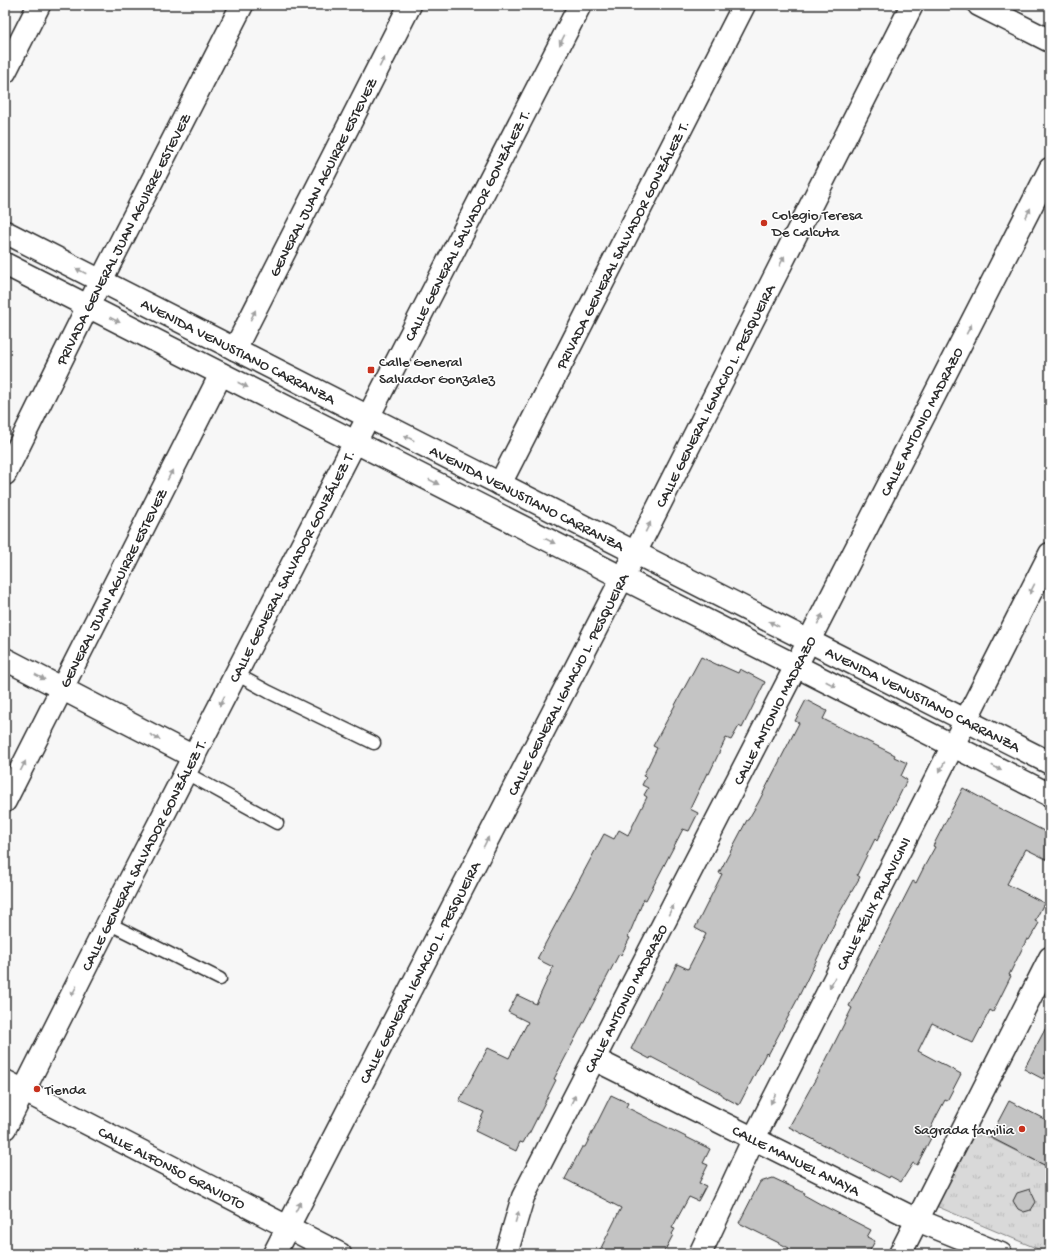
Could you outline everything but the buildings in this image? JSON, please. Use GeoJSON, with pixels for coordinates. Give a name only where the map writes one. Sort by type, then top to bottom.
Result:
{"type":"FeatureCollection","features":[{"type":"Feature","properties":{"kind":"street"},"geometry":{"type":"LineString","coordinates":[[5,72],[39,5]]}},
{"type":"Feature","properties":{"kind":"street","name":"PRIVADA GENERAL JUAN AGUIRRE ESTEVEZ"},"geometry":{"type":"LineString","coordinates":[[5,474],[88,306],[242,5]]}},
{"type":"Feature","properties":{"kind":"street","name":"GENERAL JUAN AGUIRRE ESTEVEZ"},"geometry":{"type":"LineString","coordinates":[[235,349],[410,5]]}},
{"type":"Feature","properties":{"kind":"street","name":"CALLE GENERAL SALVADOR GONZÁLEZ T."},"geometry":{"type":"LineString","coordinates":[[5,1128],[14,1086],[108,923],[580,5]]}},
{"type":"Feature","properties":{"kind":"street","name":"PRIVADA GENERAL SALVADOR GONZÁLEZ T."},"geometry":{"type":"LineString","coordinates":[[500,484],[744,5]]}},
{"type":"Feature","properties":{"kind":"street","name":"CALLE GENERAL IGNACIO L. PESQUEIRA"},"geometry":{"type":"LineString","coordinates":[[274,1254],[635,553],[912,5]]}},
{"type":"Feature","properties":{"kind":"street"},"geometry":{"type":"LineString","coordinates":[[979,5],[1050,41]]}},
{"type":"Feature","properties":{"kind":"street","name":"CALLE ANTONIO MADRAZO"},"geometry":{"type":"LineString","coordinates":[[506,1254],[523,1197],[1050,169]]}},
{"type":"Feature","properties":{"kind":"street","name":"AVENIDA VENUSTIANO CARRANZA"},"geometry":{"type":"LineString","coordinates":[[5,232],[368,418],[1050,763]]}},
{"type":"Feature","properties":{"kind":"street","name":"AVENIDA VENUSTIANO CARRANZA"},"geometry":{"type":"LineString","coordinates":[[5,264],[1050,795]]}},
{"type":"Feature","properties":{"kind":"street","name":"GENERAL JUAN AGUIRRE ESTEVEZ"},"geometry":{"type":"LineString","coordinates":[[5,801],[221,374]]}},
{"type":"Feature","properties":{"kind":"street","name":"CALLE FÉLIX PALAVICINI"},"geometry":{"type":"LineString","coordinates":[[700,1254],[754,1138],[1050,554]]}},
{"type":"Feature","properties":{"kind":"street"},"geometry":{"type":"LineString","coordinates":[[5,659],[62,689],[190,765]]}},
{"type":"Feature","properties":{"kind":"street"},"geometry":{"type":"LineString","coordinates":[[900,1254],[1050,958]]}},
{"type":"Feature","properties":{"kind":"street","name":"CALLE MANUEL ANAYA"},"geometry":{"type":"LineString","coordinates":[[594,1059],[917,1220],[1001,1254]]}},
{"type":"Feature","properties":{"kind":"street","name":"CALLE ALFONSO GRAVIOTO"},"geometry":{"type":"LineString","coordinates":[[14,1086],[340,1254]]}},
{"type":"Feature","properties":{"kind":"lane"},"geometry":{"type":"LineString","coordinates":[[236,674],[269,692],[374,743]]}},
{"type":"Feature","properties":{"kind":"lane"},"geometry":{"type":"LineString","coordinates":[[190,765],[277,823]]}},
{"type":"Feature","properties":{"kind":"lane"},"geometry":{"type":"LineString","coordinates":[[108,923],[220,979]]}},
{"type":"Feature","properties":{"kind":"green space"},"geometry":{"type":"Polygon","coordinates":[[[976,1131],[1050,1168],[1050,1254],[936,1206],[976,1131]]]}},
{"type":"Feature","properties":{"kind":"place","name":"Colegio Teresa De Calcuta"},"geometry":{"type":"Point","coordinates":[764,223]}},
{"type":"Feature","properties":{"kind":"place","name":"Calle General Salvador Gonzalez"},"geometry":{"type":"Point","coordinates":[371,370]}},
{"type":"Feature","properties":{"kind":"place","name":"Tienda"},"geometry":{"type":"Point","coordinates":[37,1089]}},
{"type":"Feature","properties":{"kind":"place","name":"Sagrada familia"},"geometry":{"type":"Point","coordinates":[1022,1129]}}]}
